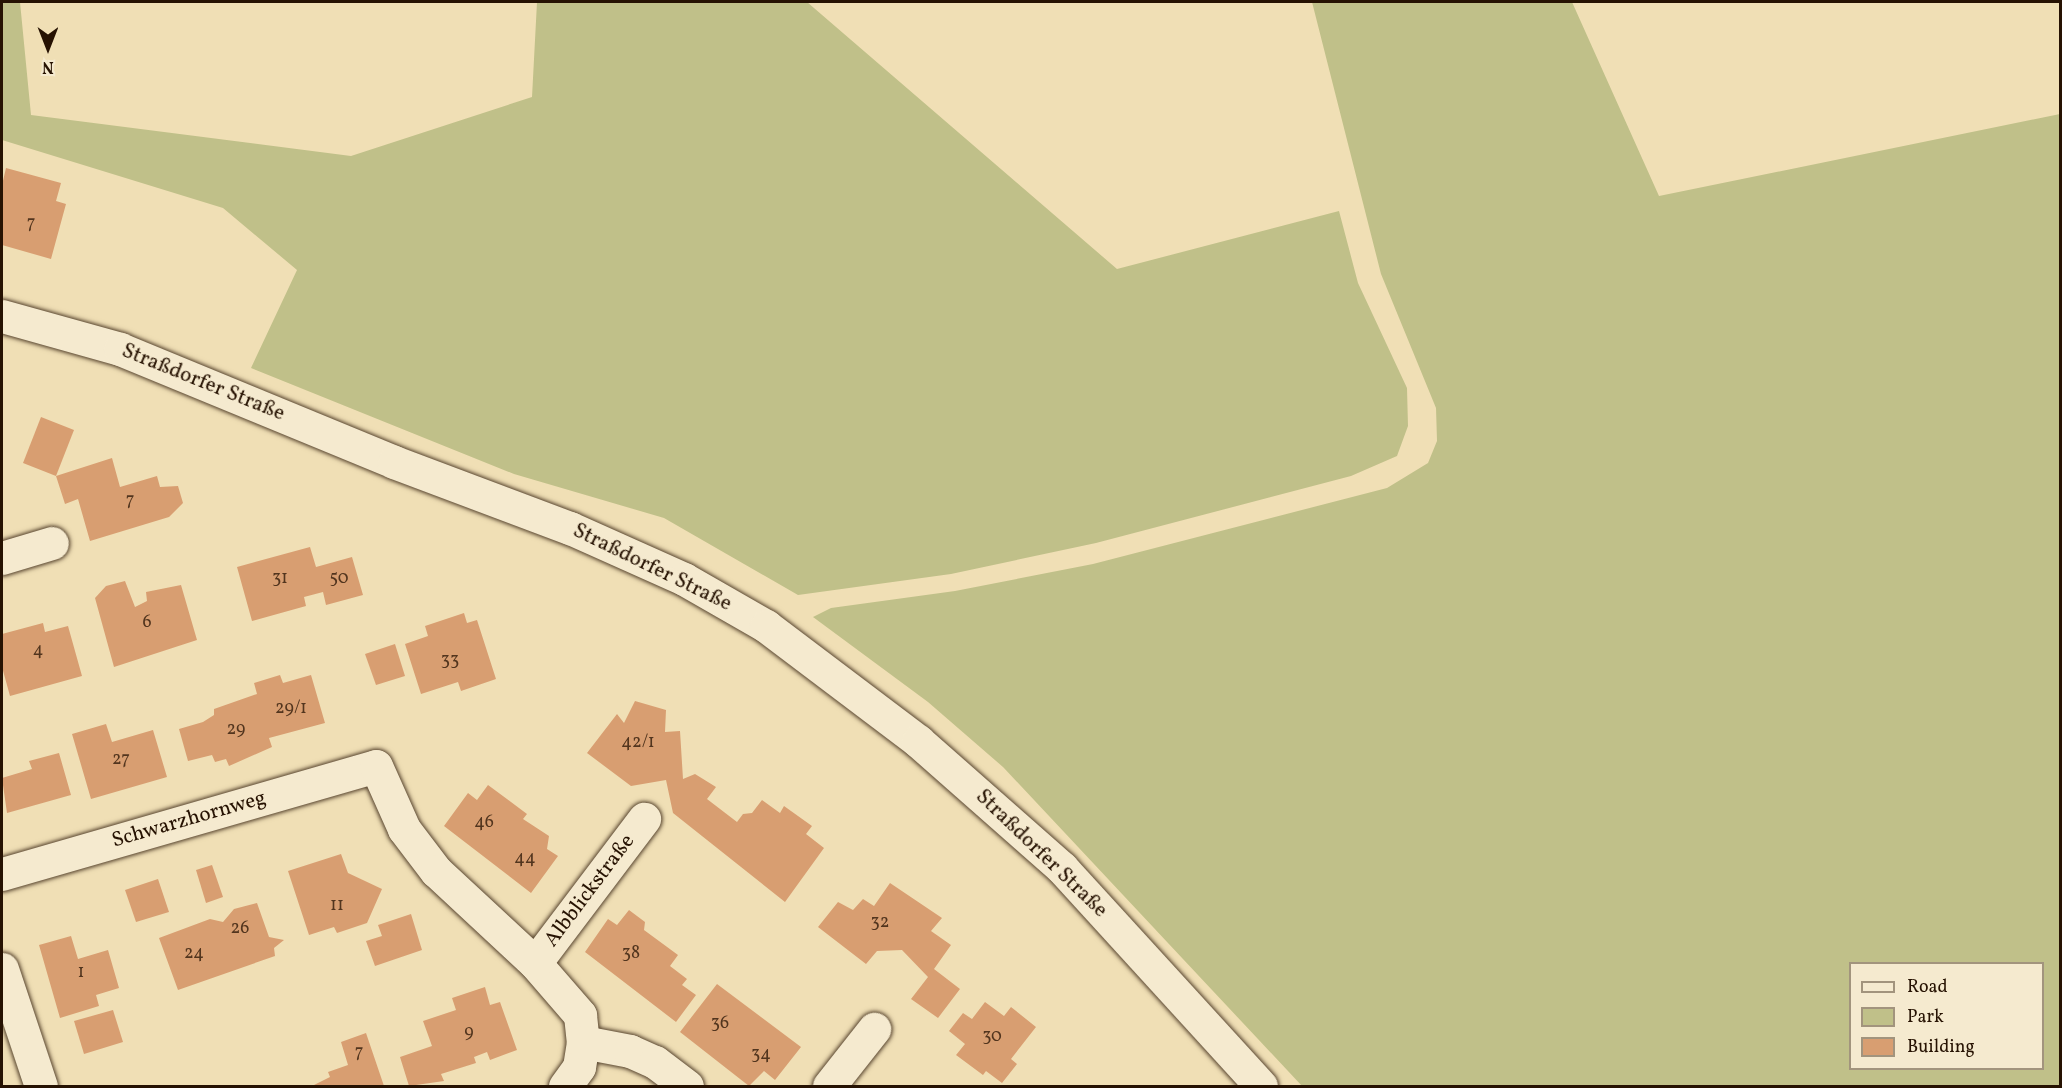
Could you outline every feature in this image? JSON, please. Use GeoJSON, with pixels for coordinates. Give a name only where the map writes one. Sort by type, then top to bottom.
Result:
{"type":"FeatureCollection","features":[{"type":"Feature","properties":{"kind":"street","name":"Straßdorfer Straße"},"geometry":{"type":"LineString","coordinates":[[2,316],[120,349],[394,462],[570,528],[684,579],[766,626],[918,741],[1062,868],[1261,1086]]}},
{"type":"Feature","properties":{"kind":"street"},"geometry":{"type":"LineString","coordinates":[[2,558],[52,543]]}},
{"type":"Feature","properties":{"kind":"street","name":"Schwarzhornweg"},"geometry":{"type":"LineString","coordinates":[[2,874],[376,766]]}},
{"type":"Feature","properties":{"kind":"street","name":"Albblickstraße"},"geometry":{"type":"LineString","coordinates":[[376,766],[404,829],[436,871],[536,963],[580,1015],[583,1042],[579,1066],[565,1086]]}},
{"type":"Feature","properties":{"kind":"street","name":"Albblickstraße"},"geometry":{"type":"LineString","coordinates":[[536,963],[644,819]]}},
{"type":"Feature","properties":{"kind":"street"},"geometry":{"type":"LineString","coordinates":[[2,969],[41,1086]]}},
{"type":"Feature","properties":{"kind":"street"},"geometry":{"type":"LineString","coordinates":[[829,1086],[874,1029]]}},
{"type":"Feature","properties":{"kind":"street"},"geometry":{"type":"LineString","coordinates":[[583,1042],[630,1051],[655,1062],[687,1086]]}},
{"type":"Feature","properties":{"kind":"green space"},"geometry":{"type":"Polygon","coordinates":[[[2,2],[20,2],[31,115],[351,156],[532,97],[537,2],[807,2],[1117,269],[1339,211],[1358,283],[1407,388],[1408,426],[1397,456],[1351,476],[1096,543],[951,574],[798,595],[664,518],[514,474],[251,368],[297,270],[223,208],[2,140],[2,2]]]}},
{"type":"Feature","properties":{"kind":"green space"},"geometry":{"type":"Polygon","coordinates":[[[1312,2],[1572,2],[1659,196],[2060,114],[2060,1086],[1302,1086],[1003,767],[928,702],[813,617],[831,608],[955,591],[1093,564],[1387,488],[1428,463],[1437,441],[1436,408],[1381,274],[1312,2]]]}},
{"type":"Feature","properties":{"kind":"building"},"geometry":{"type":"Polygon","coordinates":[[[6,168],[61,183],[56,201],[66,204],[51,259],[2,245],[2,185],[6,168]]]}},
{"type":"Feature","properties":{"kind":"building"},"geometry":{"type":"Polygon","coordinates":[[[41,417],[74,430],[56,476],[23,463],[41,417]]]}},
{"type":"Feature","properties":{"kind":"building"},"geometry":{"type":"Polygon","coordinates":[[[112,458],[120,487],[157,476],[160,487],[178,486],[183,503],[169,517],[90,541],[78,499],[65,504],[56,476],[112,458]]]}},
{"type":"Feature","properties":{"kind":"building"},"geometry":{"type":"Polygon","coordinates":[[[310,547],[316,567],[352,557],[363,595],[326,605],[323,592],[304,597],[306,606],[252,621],[237,567],[310,547]]]}},
{"type":"Feature","properties":{"kind":"building"},"geometry":{"type":"Polygon","coordinates":[[[125,581],[135,607],[147,601],[146,592],[181,585],[197,640],[114,667],[95,598],[106,586],[125,581]]]}},
{"type":"Feature","properties":{"kind":"building"},"geometry":{"type":"Polygon","coordinates":[[[464,613],[467,623],[477,620],[496,679],[461,691],[458,682],[421,694],[405,644],[428,636],[425,626],[464,613]]]}},
{"type":"Feature","properties":{"kind":"building"},"geometry":{"type":"Polygon","coordinates":[[[43,623],[45,632],[68,626],[82,676],[10,696],[2,667],[2,634],[43,623]]]}},
{"type":"Feature","properties":{"kind":"building"},"geometry":{"type":"Polygon","coordinates":[[[395,644],[405,676],[376,685],[365,654],[395,644]]]}},
{"type":"Feature","properties":{"kind":"building"},"geometry":{"type":"Polygon","coordinates":[[[280,675],[283,683],[311,675],[325,723],[269,738],[272,747],[229,766],[226,759],[215,762],[212,755],[188,761],[179,729],[203,722],[214,715],[214,709],[257,694],[254,683],[280,675]]]}},
{"type":"Feature","properties":{"kind":"building"},"geometry":{"type":"Polygon","coordinates":[[[635,701],[666,710],[665,732],[680,731],[683,779],[695,774],[716,787],[707,799],[737,822],[743,814],[752,813],[762,800],[780,813],[784,806],[812,826],[806,834],[824,848],[785,902],[673,813],[666,780],[631,786],[587,753],[617,714],[624,723],[635,701]]]}},
{"type":"Feature","properties":{"kind":"building"},"geometry":{"type":"Polygon","coordinates":[[[106,724],[112,742],[153,730],[167,777],[91,799],[72,734],[106,724]]]}},
{"type":"Feature","properties":{"kind":"building"},"geometry":{"type":"Polygon","coordinates":[[[59,753],[71,795],[7,813],[2,778],[32,769],[29,761],[59,753]]]}},
{"type":"Feature","properties":{"kind":"building"},"geometry":{"type":"Polygon","coordinates":[[[488,785],[527,814],[523,819],[549,836],[547,849],[558,856],[531,893],[444,826],[468,793],[477,800],[488,785]]]}},
{"type":"Feature","properties":{"kind":"building"},"geometry":{"type":"Polygon","coordinates":[[[341,854],[348,873],[382,889],[367,923],[337,933],[334,927],[309,935],[288,871],[341,854]]]}},
{"type":"Feature","properties":{"kind":"building"},"geometry":{"type":"Polygon","coordinates":[[[212,865],[223,897],[206,903],[196,870],[212,865]]]}},
{"type":"Feature","properties":{"kind":"building"},"geometry":{"type":"Polygon","coordinates":[[[158,879],[169,912],[136,922],[125,890],[158,879]]]}},
{"type":"Feature","properties":{"kind":"building"},"geometry":{"type":"Polygon","coordinates":[[[890,883],[942,918],[931,931],[951,945],[934,969],[960,989],[938,1018],[911,999],[928,977],[902,950],[877,951],[866,964],[818,927],[838,902],[853,910],[863,899],[874,906],[890,883]]]}},
{"type":"Feature","properties":{"kind":"building"},"geometry":{"type":"Polygon","coordinates":[[[257,903],[269,937],[284,940],[274,948],[275,956],[178,990],[159,938],[210,919],[223,922],[234,909],[257,903]]]}},
{"type":"Feature","properties":{"kind":"building"},"geometry":{"type":"Polygon","coordinates":[[[629,910],[645,922],[644,930],[678,955],[670,966],[687,979],[682,985],[696,995],[676,1022],[585,952],[608,919],[617,925],[629,910]]]}},
{"type":"Feature","properties":{"kind":"building"},"geometry":{"type":"Polygon","coordinates":[[[411,914],[422,950],[375,966],[366,941],[382,936],[378,925],[411,914]]]}},
{"type":"Feature","properties":{"kind":"building"},"geometry":{"type":"Polygon","coordinates":[[[71,936],[78,959],[108,950],[119,988],[96,995],[99,1006],[60,1018],[39,945],[71,936]]]}},
{"type":"Feature","properties":{"kind":"building"},"geometry":{"type":"Polygon","coordinates":[[[717,984],[801,1047],[775,1080],[764,1071],[749,1086],[680,1032],[717,984]]]}},
{"type":"Feature","properties":{"kind":"building"},"geometry":{"type":"Polygon","coordinates":[[[485,987],[490,1005],[500,1002],[517,1050],[490,1060],[487,1052],[474,1057],[476,1063],[441,1074],[444,1081],[409,1086],[400,1057],[432,1046],[423,1021],[456,1010],[452,998],[485,987]]]}},
{"type":"Feature","properties":{"kind":"building"},"geometry":{"type":"Polygon","coordinates":[[[985,1002],[1004,1016],[1011,1007],[1036,1027],[1011,1059],[1017,1064],[1002,1083],[986,1071],[983,1075],[956,1055],[965,1044],[949,1031],[963,1013],[972,1019],[985,1002]]]}},
{"type":"Feature","properties":{"kind":"building"},"geometry":{"type":"Polygon","coordinates":[[[113,1010],[123,1042],[84,1054],[74,1021],[113,1010]]]}},
{"type":"Feature","properties":{"kind":"building"},"geometry":{"type":"Polygon","coordinates":[[[366,1033],[384,1086],[312,1086],[330,1077],[328,1072],[348,1065],[341,1042],[366,1033]]]}}]}
